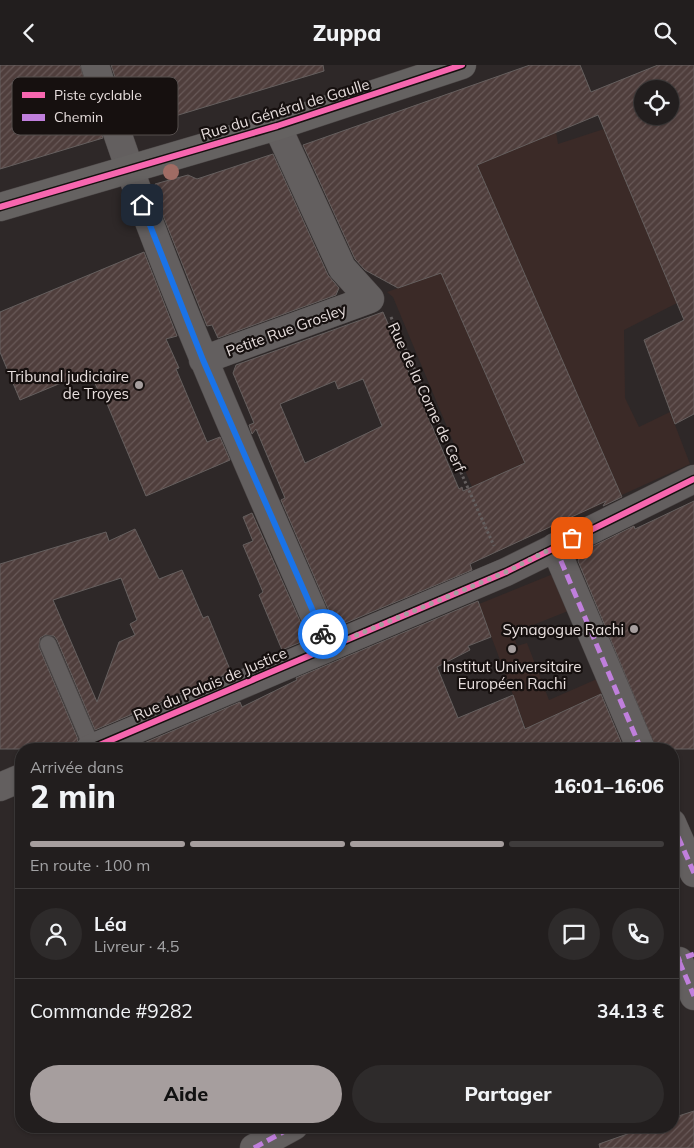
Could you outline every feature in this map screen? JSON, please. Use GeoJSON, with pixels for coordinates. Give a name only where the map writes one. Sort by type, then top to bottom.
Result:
{"type":"FeatureCollection","features":[{"type":"Feature","properties":{"kind":"street"},"geometry":{"type":"LineString","coordinates":[[95,65],[99,77]]}},
{"type":"Feature","properties":{"kind":"street","name":"Rue du Général de Gaulle"},"geometry":{"type":"LineString","coordinates":[[0,207],[277,126],[462,65]]}},
{"type":"Feature","properties":{"kind":"street"},"geometry":{"type":"LineString","coordinates":[[277,126],[342,268],[370,299]]}},
{"type":"Feature","properties":{"kind":"street"},"geometry":{"type":"LineString","coordinates":[[118,135],[129,169],[203,360],[328,647]]}},
{"type":"Feature","properties":{"kind":"street","name":"Petite Rue Grosley"},"geometry":{"type":"LineString","coordinates":[[203,360],[370,299]]}},
{"type":"Feature","properties":{"kind":"street","name":"Rue du Palais de Justice"},"geometry":{"type":"LineString","coordinates":[[103,743],[506,572],[694,479]]}},
{"type":"Feature","properties":{"kind":"street"},"geometry":{"type":"LineString","coordinates":[[555,547],[638,743]]}},
{"type":"Feature","properties":{"kind":"street"},"geometry":{"type":"LineString","coordinates":[[0,787],[15,781]]}},
{"type":"Feature","properties":{"kind":"street"},"geometry":{"type":"LineString","coordinates":[[679,839],[694,873]]}},
{"type":"Feature","properties":{"kind":"street"},"geometry":{"type":"LineString","coordinates":[[682,959],[694,996]]}},
{"type":"Feature","properties":{"kind":"street"},"geometry":{"type":"LineString","coordinates":[[254,1148],[281,1133]]}},
{"type":"Feature","properties":{"kind":"lane"},"geometry":{"type":"LineString","coordinates":[[48,644],[89,743]]}},
{"type":"Feature","properties":{"kind":"shaded area"},"geometry":{"type":"Polygon","coordinates":[[[527,66],[556,132],[558,144],[604,129],[677,303],[624,330],[625,398],[639,427],[670,412],[690,464],[501,550],[472,487],[393,297],[387,292],[404,286],[437,181],[407,108],[527,66]]]}},
{"type":"Feature","properties":{"kind":"shaded area","name":"Institut Universitaire Européen Rachi"},"geometry":{"type":"Polygon","coordinates":[[[553,574],[568,611],[513,633],[517,646],[527,643],[549,700],[597,679],[603,693],[526,729],[479,604],[553,574]]]}},
{"type":"Feature","properties":{"kind":"building"},"geometry":{"type":"Polygon","coordinates":[[[0,65],[80,65],[84,77],[12,77],[12,135],[102,135],[103,138],[0,169],[0,65]]]}},
{"type":"Feature","properties":{"kind":"building"},"geometry":{"type":"Polygon","coordinates":[[[111,65],[323,65],[324,71],[178,115],[178,77],[115,77],[111,65]]]}},
{"type":"Feature","properties":{"kind":"building"},"geometry":{"type":"Polygon","coordinates":[[[530,65],[580,65],[591,92],[658,65],[694,65],[694,414],[675,424],[644,340],[684,320],[598,115],[477,165],[622,497],[603,506],[606,501],[470,564],[472,570],[336,627],[281,500],[285,498],[256,429],[252,434],[249,425],[254,423],[233,373],[236,365],[383,312],[459,489],[462,487],[463,491],[525,463],[441,273],[398,288],[365,270],[355,259],[303,145],[530,65]],[[363,379],[338,389],[335,381],[280,404],[305,463],[382,426],[363,379]]]}},
{"type":"Feature","properties":{"kind":"building"},"geometry":{"type":"Polygon","coordinates":[[[273,154],[328,275],[339,288],[336,295],[218,338],[212,325],[207,326],[162,213],[155,184],[188,175],[197,179],[273,154]]]}},
{"type":"Feature","properties":{"kind":"building","name":"Tribunal judiciaire de Troyes"},"geometry":{"type":"Polygon","coordinates":[[[144,252],[177,336],[166,339],[179,368],[176,369],[207,442],[220,437],[230,460],[146,496],[105,399],[102,400],[90,371],[20,400],[0,352],[0,312],[144,252]]]}},
{"type":"Feature","properties":{"kind":"building"},"geometry":{"type":"Polygon","coordinates":[[[694,501],[694,749],[679,749],[679,743],[654,743],[578,561],[583,551],[634,526],[635,529],[694,501]]]}},
{"type":"Feature","properties":{"kind":"building"},"geometry":{"type":"Polygon","coordinates":[[[252,513],[308,639],[282,650],[259,595],[263,592],[243,545],[253,541],[243,517],[252,513]]]}},
{"type":"Feature","properties":{"kind":"building"},"geometry":{"type":"Polygon","coordinates":[[[135,529],[159,579],[182,570],[203,618],[208,616],[231,672],[95,730],[57,640],[54,636],[45,635],[40,638],[39,647],[78,739],[77,743],[15,743],[15,749],[0,749],[0,564],[106,532],[109,541],[135,529]],[[121,578],[53,600],[97,702],[119,642],[135,635],[130,624],[137,620],[121,578]]]}},
{"type":"Feature","properties":{"kind":"building"},"geometry":{"type":"Polygon","coordinates":[[[478,601],[491,637],[468,646],[470,650],[437,667],[458,718],[513,695],[525,729],[601,694],[621,743],[144,743],[240,702],[242,707],[297,680],[296,678],[478,601]]]}},
{"type":"Feature","properties":{"kind":"building"},"geometry":{"type":"Polygon","coordinates":[[[694,1111],[694,1148],[600,1148],[599,1144],[630,1133],[679,1133],[679,1116],[694,1111]]]}},
{"type":"Feature","properties":{"kind":"marked path"},"geometry":{"type":"LineString","coordinates":[[555,547],[638,743]]}},
{"type":"Feature","properties":{"kind":"marked path"},"geometry":{"type":"LineString","coordinates":[[679,839],[694,873]]}},
{"type":"Feature","properties":{"kind":"marked path"},"geometry":{"type":"LineString","coordinates":[[679,959],[694,954]]}},
{"type":"Feature","properties":{"kind":"marked path"},"geometry":{"type":"LineString","coordinates":[[679,961],[694,996]]}},
{"type":"Feature","properties":{"kind":"marked path"},"geometry":{"type":"LineString","coordinates":[[254,1148],[281,1133]]}},
{"type":"Feature","properties":{"kind":"cycle path"},"geometry":{"type":"LineString","coordinates":[[0,207],[277,126],[462,65]]}},
{"type":"Feature","properties":{"kind":"cycle path"},"geometry":{"type":"LineString","coordinates":[[104,743],[506,572],[694,479]]}},
{"type":"Feature","properties":{"kind":"way so far"},"geometry":{"type":"LineString","coordinates":[[323,634],[328,647],[506,572],[572,538]]}},
{"type":"Feature","properties":{"kind":"place","name":"Tribunal judiciaire de Troyes"},"geometry":{"type":"Point","coordinates":[139,385]}},
{"type":"Feature","properties":{"kind":"place","name":"Synagogue Rachi"},"geometry":{"type":"Point","coordinates":[634,629]}},
{"type":"Feature","properties":{"kind":"place","name":"Institut Universitaire Européen Rachi"},"geometry":{"type":"Point","coordinates":[512,649]}},
{"type":"Feature","properties":{"kind":"route"},"geometry":{"type":"LineString","coordinates":[[142,205],[203,360],[323,634]]}}]}
